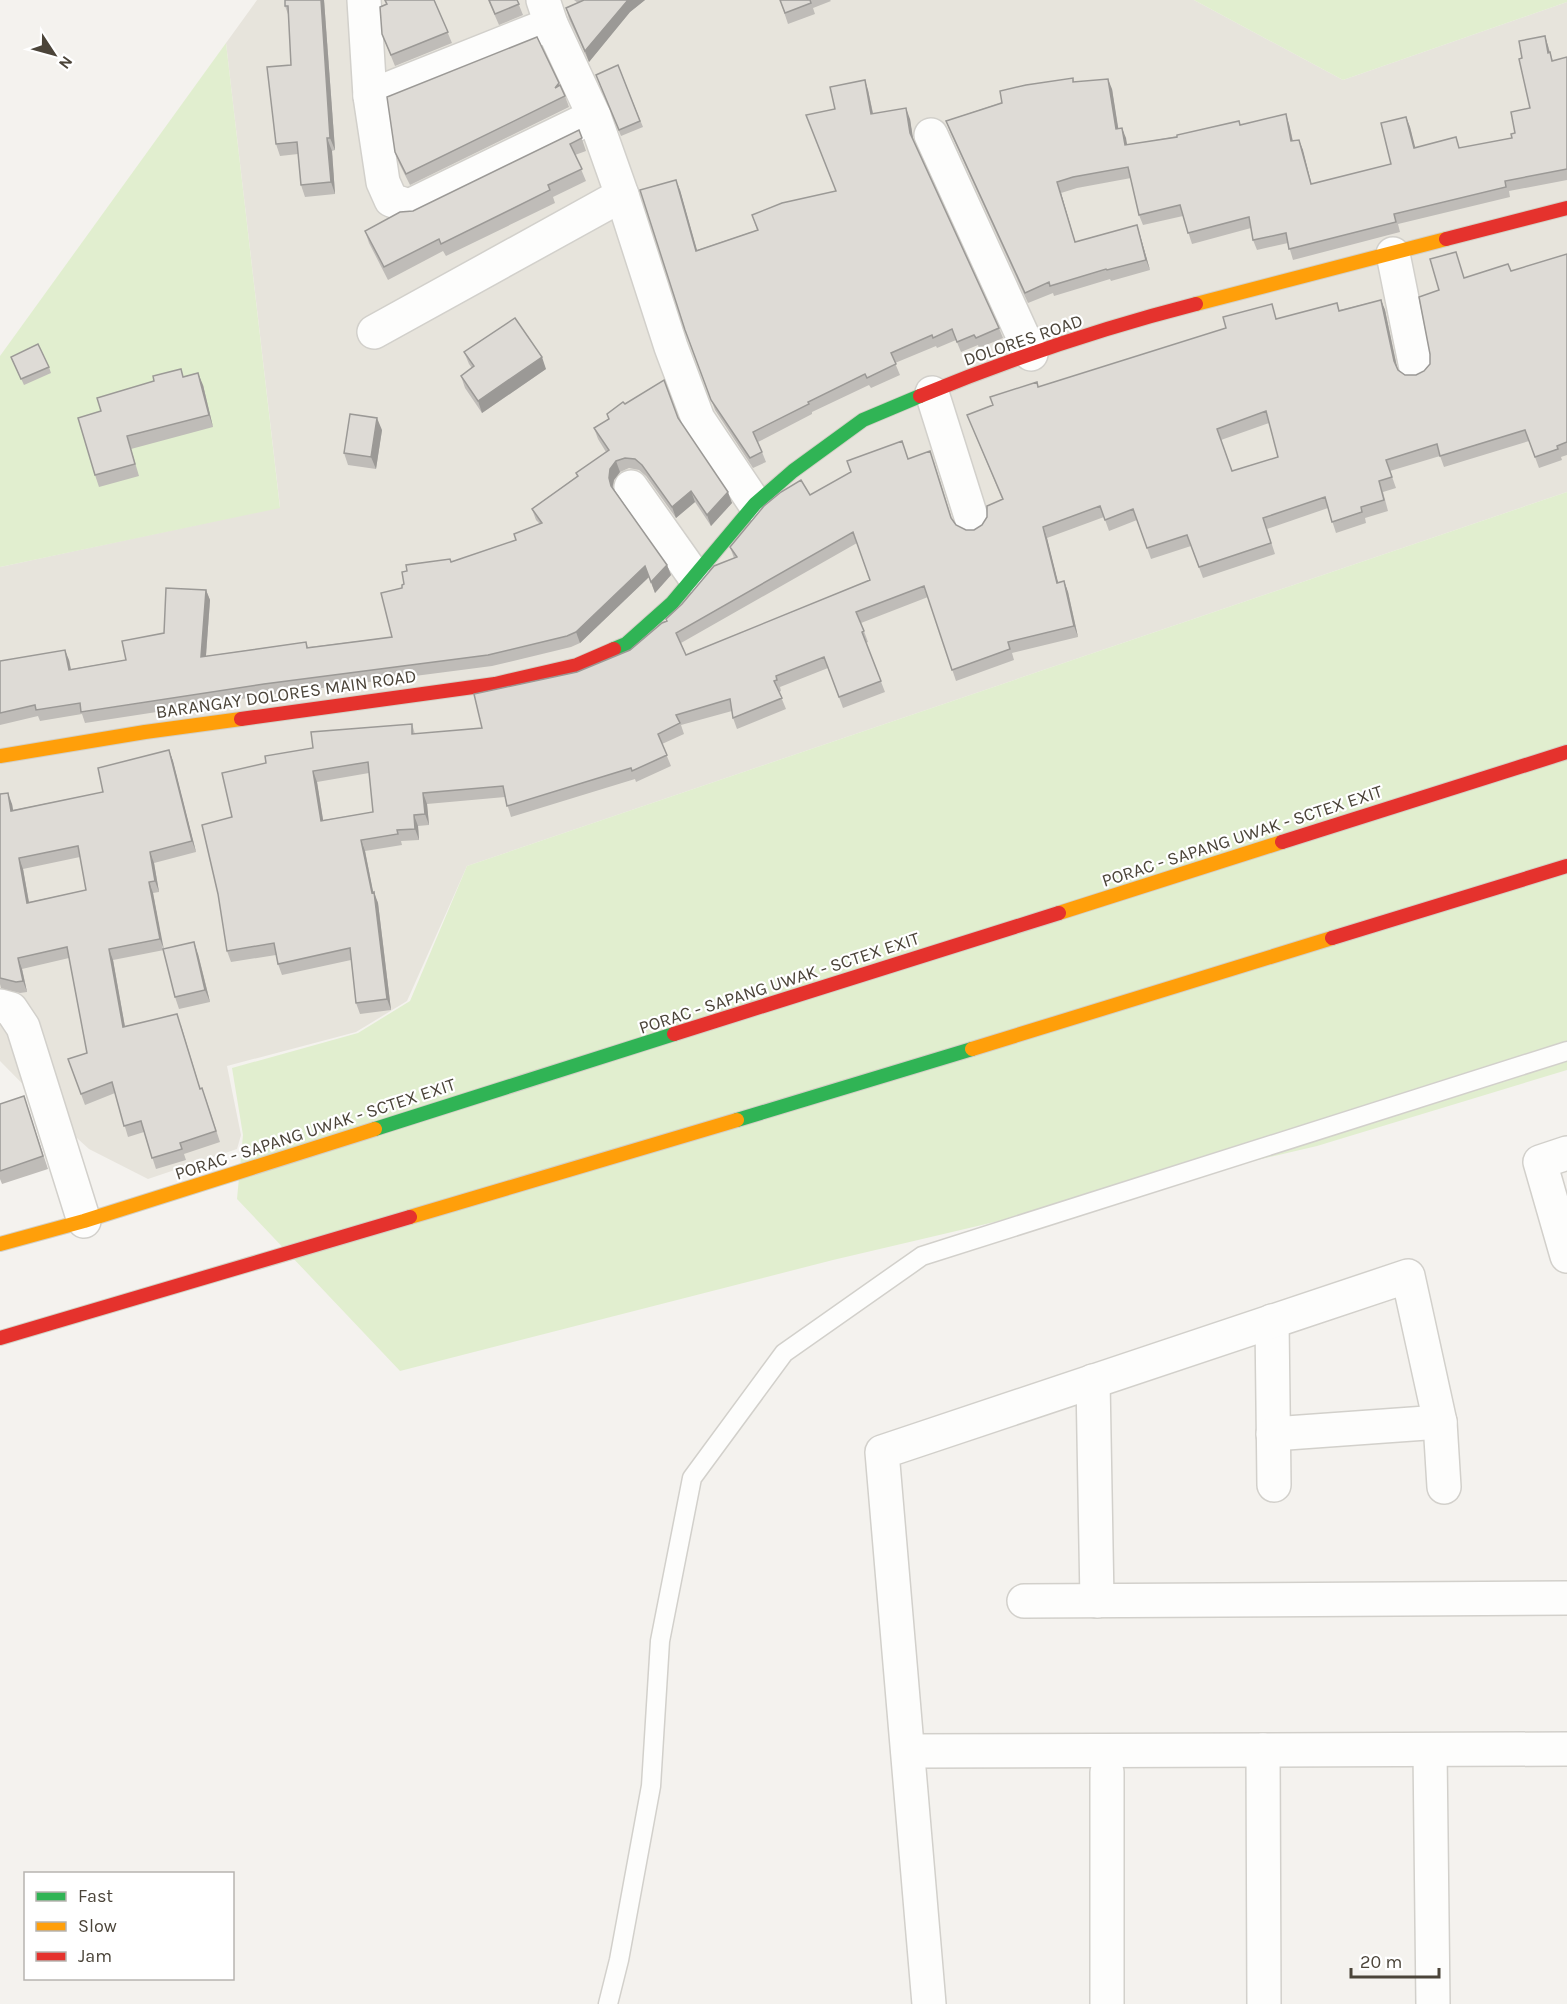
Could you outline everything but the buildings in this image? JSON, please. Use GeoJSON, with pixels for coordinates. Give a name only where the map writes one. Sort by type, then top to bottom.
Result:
{"type":"FeatureCollection","features":[{"type":"Feature","properties":{"kind":"street"},"geometry":{"type":"LineString","coordinates":[[364,0],[370,96],[383,182],[391,200],[410,206],[594,116]]}},
{"type":"Feature","properties":{"kind":"street"},"geometry":{"type":"LineString","coordinates":[[370,96],[547,12],[594,116],[671,347],[698,419],[754,504]]}},
{"type":"Feature","properties":{"kind":"street"},"geometry":{"type":"LineString","coordinates":[[931,135],[1030,354]]}},
{"type":"Feature","properties":{"kind":"street"},"geometry":{"type":"LineString","coordinates":[[374,332],[622,195]]}},
{"type":"Feature","properties":{"kind":"street","name":"DOLORES ROAD"},"geometry":{"type":"LineString","coordinates":[[577,665],[626,644],[672,603],[754,504],[793,471],[863,420],[989,368],[1138,320],[1567,207]]}},
{"type":"Feature","properties":{"kind":"street"},"geometry":{"type":"LineString","coordinates":[[1393,254],[1416,368]]}},
{"type":"Feature","properties":{"kind":"street"},"geometry":{"type":"LineString","coordinates":[[932,393],[973,523]]}},
{"type":"Feature","properties":{"kind":"street"},"geometry":{"type":"LineString","coordinates":[[630,487],[694,576]]}},
{"type":"Feature","properties":{"kind":"street","name":"BARANGAY DOLORES MAIN ROAD"},"geometry":{"type":"LineString","coordinates":[[0,756],[145,732],[495,684],[577,665]]}},
{"type":"Feature","properties":{"kind":"street","name":"PORAC - SAPANG UWAK - SCTEX EXIT"},"geometry":{"type":"LineString","coordinates":[[0,1244],[84,1221],[1567,752]]}},
{"type":"Feature","properties":{"kind":"street"},"geometry":{"type":"LineString","coordinates":[[0,1338],[839,1090],[1567,866]]}},
{"type":"Feature","properties":{"kind":"street"},"geometry":{"type":"LineString","coordinates":[[0,1006],[11,1009],[23,1027],[84,1221]]}},
{"type":"Feature","properties":{"kind":"street"},"geometry":{"type":"LineString","coordinates":[[1567,1153],[1540,1162],[1567,1256]]}},
{"type":"Feature","properties":{"kind":"street"},"geometry":{"type":"LineString","coordinates":[[929,2004],[882,1452],[1408,1276],[1440,1422],[1444,1487]]}},
{"type":"Feature","properties":{"kind":"street"},"geometry":{"type":"LineString","coordinates":[[1272,1322],[1274,1485]]}},
{"type":"Feature","properties":{"kind":"street"},"geometry":{"type":"LineString","coordinates":[[1093,1381],[1097,1601]]}},
{"type":"Feature","properties":{"kind":"street"},"geometry":{"type":"LineString","coordinates":[[1274,1434],[1440,1422]]}},
{"type":"Feature","properties":{"kind":"street"},"geometry":{"type":"LineString","coordinates":[[1024,1601],[1567,1598]]}},
{"type":"Feature","properties":{"kind":"street"},"geometry":{"type":"LineString","coordinates":[[908,1751],[1567,1749]]}},
{"type":"Feature","properties":{"kind":"street"},"geometry":{"type":"LineString","coordinates":[[1263,1750],[1264,2004]]}},
{"type":"Feature","properties":{"kind":"street"},"geometry":{"type":"LineString","coordinates":[[1430,1750],[1433,2004]]}},
{"type":"Feature","properties":{"kind":"street"},"geometry":{"type":"LineString","coordinates":[[1107,1772],[1107,2004]]}},
{"type":"Feature","properties":{"kind":"lane"},"geometry":{"type":"LineString","coordinates":[[608,2004],[619,1960],[651,1786],[660,1641],[692,1478],[784,1353],[922,1256],[1567,1051]]}},
{"type":"Feature","properties":{"kind":"shaded area"},"geometry":{"type":"Polygon","coordinates":[[[257,0],[1194,0],[1343,80],[1567,2],[1567,492],[467,866],[407,1001],[356,1032],[227,1066],[241,1135],[237,1149],[148,1179],[89,1149],[0,1061],[0,567],[280,507],[226,43],[257,0]]]}},
{"type":"Feature","properties":{"kind":"green space"},"geometry":{"type":"Polygon","coordinates":[[[1194,0],[1567,0],[1567,2],[1343,80],[1194,0]]]}},
{"type":"Feature","properties":{"kind":"green space"},"geometry":{"type":"Polygon","coordinates":[[[226,43],[280,508],[0,567],[0,356],[226,43]]]}},
{"type":"Feature","properties":{"kind":"green space"},"geometry":{"type":"Polygon","coordinates":[[[1567,492],[1567,1070],[1317,1146],[833,1260],[400,1371],[237,1199],[243,1135],[232,1068],[358,1033],[410,1001],[467,866],[1567,492]]]}},
{"type":"Feature","properties":{"kind":"traffic: fast"},"geometry":{"type":"LineString","coordinates":[[614,649],[626,644],[672,603],[755,504],[793,471],[863,420],[920,396]]}},
{"type":"Feature","properties":{"kind":"traffic: fast"},"geometry":{"type":"LineString","coordinates":[[375,1129],[674,1034]]}},
{"type":"Feature","properties":{"kind":"traffic: fast"},"geometry":{"type":"LineString","coordinates":[[737,1120],[972,1049]]}},
{"type":"Feature","properties":{"kind":"traffic: slow"},"geometry":{"type":"LineString","coordinates":[[1196,304],[1446,239]]}},
{"type":"Feature","properties":{"kind":"traffic: slow"},"geometry":{"type":"LineString","coordinates":[[0,756],[241,719]]}},
{"type":"Feature","properties":{"kind":"traffic: slow"},"geometry":{"type":"LineString","coordinates":[[1059,913],[1282,842]]}},
{"type":"Feature","properties":{"kind":"traffic: slow"},"geometry":{"type":"LineString","coordinates":[[972,1049],[1332,938]]}},
{"type":"Feature","properties":{"kind":"traffic: slow"},"geometry":{"type":"LineString","coordinates":[[410,1217],[737,1120]]}},
{"type":"Feature","properties":{"kind":"traffic: slow"},"geometry":{"type":"LineString","coordinates":[[0,1244],[84,1221],[375,1129]]}},
{"type":"Feature","properties":{"kind":"traffic: jam"},"geometry":{"type":"LineString","coordinates":[[1446,239],[1567,208]]}},
{"type":"Feature","properties":{"kind":"traffic: jam"},"geometry":{"type":"LineString","coordinates":[[920,396],[1056,345],[1196,304]]}},
{"type":"Feature","properties":{"kind":"traffic: jam"},"geometry":{"type":"LineString","coordinates":[[241,719],[495,684],[577,665],[614,649]]}},
{"type":"Feature","properties":{"kind":"traffic: jam"},"geometry":{"type":"LineString","coordinates":[[1282,842],[1567,752]]}},
{"type":"Feature","properties":{"kind":"traffic: jam"},"geometry":{"type":"LineString","coordinates":[[1332,938],[1567,866]]}},
{"type":"Feature","properties":{"kind":"traffic: jam"},"geometry":{"type":"LineString","coordinates":[[674,1034],[1059,913]]}},
{"type":"Feature","properties":{"kind":"traffic: jam"},"geometry":{"type":"LineString","coordinates":[[0,1338],[410,1217]]}}]}
